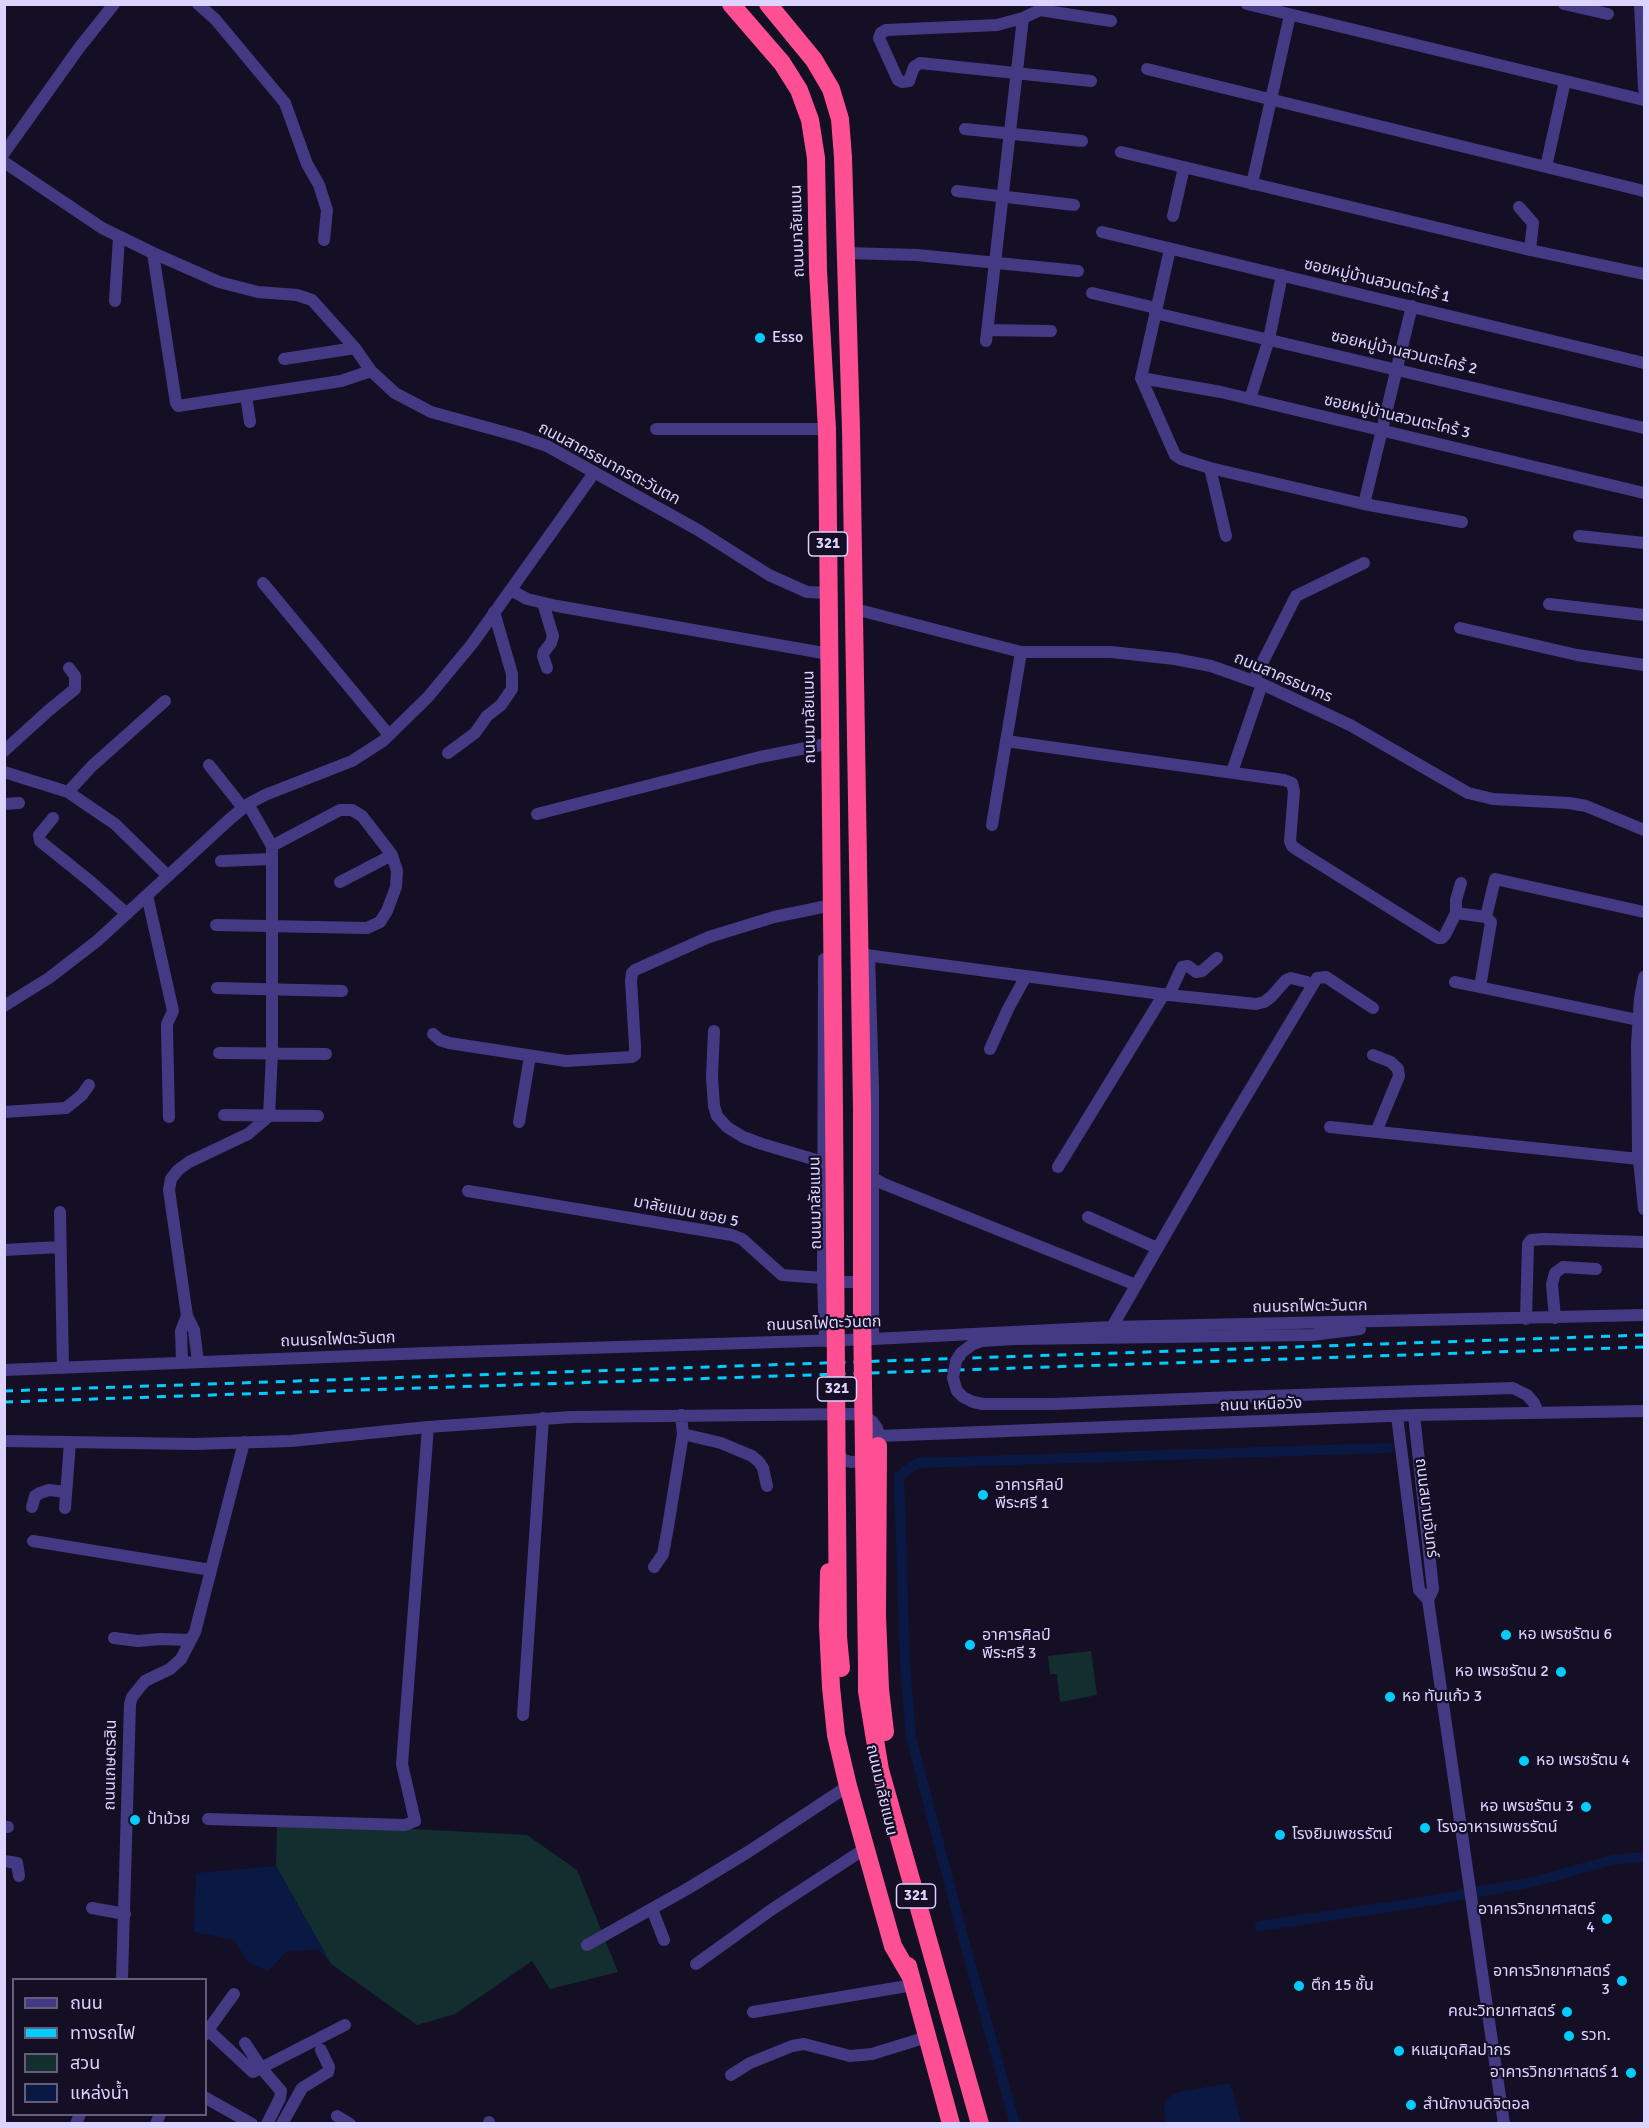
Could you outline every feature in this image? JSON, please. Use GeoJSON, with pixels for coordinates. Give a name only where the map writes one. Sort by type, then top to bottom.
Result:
{"type":"FeatureCollection","features":[{"type":"Feature","properties":{"kind":"highway","name":"ถนนมาลัยแมน"},"geometry":{"type":"LineString","coordinates":[[731,4],[782,63],[799,90],[810,120],[816,158],[818,271],[827,429],[838,1637],[847,1732],[857,1780],[878,1866],[951,2124]]}},
{"type":"Feature","properties":{"kind":"highway","name":"ถนนมาลัยแมน"},"geometry":{"type":"LineString","coordinates":[[768,4],[814,60],[831,89],[840,118],[843,157],[863,955],[862,1312],[867,1666],[870,1715],[880,1770],[980,2124]]}},
{"type":"Feature","properties":{"kind":"highway"},"geometry":{"type":"LineString","coordinates":[[831,1414],[828,1625],[836,1735],[893,1946],[912,1981]]}},
{"type":"Feature","properties":{"kind":"highway"},"geometry":{"type":"LineString","coordinates":[[879,1441],[878,1666],[886,1736],[906,1835],[907,1867]]}},
{"type":"Feature","properties":{"kind":"street"},"geometry":{"type":"LineString","coordinates":[[4,153],[79,48],[114,4]]}},
{"type":"Feature","properties":{"kind":"street"},"geometry":{"type":"LineString","coordinates":[[198,4],[214,19],[285,103],[307,164],[319,185],[327,210],[324,240]]}},
{"type":"Feature","properties":{"kind":"street"},"geometry":{"type":"LineString","coordinates":[[1247,4],[1644,100]]}},
{"type":"Feature","properties":{"kind":"street"},"geometry":{"type":"LineString","coordinates":[[1564,4],[1608,14]]}},
{"type":"Feature","properties":{"kind":"street"},"geometry":{"type":"LineString","coordinates":[[1640,4],[1644,89]]}},
{"type":"Feature","properties":{"kind":"street"},"geometry":{"type":"LineString","coordinates":[[1091,81],[920,63],[914,67],[909,81],[902,82],[898,80],[879,38],[886,30],[997,25],[1023,18],[1040,10],[1111,21]]}},
{"type":"Feature","properties":{"kind":"street"},"geometry":{"type":"LineString","coordinates":[[1252,184],[1290,15]]}},
{"type":"Feature","properties":{"kind":"street"},"geometry":{"type":"LineString","coordinates":[[1023,18],[987,335],[1051,331]]}},
{"type":"Feature","properties":{"kind":"street"},"geometry":{"type":"LineString","coordinates":[[1147,69],[1644,191]]}},
{"type":"Feature","properties":{"kind":"street"},"geometry":{"type":"LineString","coordinates":[[1546,167],[1565,81]]}},
{"type":"Feature","properties":{"kind":"street"},"geometry":{"type":"LineString","coordinates":[[965,129],[1082,141]]}},
{"type":"Feature","properties":{"kind":"street"},"geometry":{"type":"LineString","coordinates":[[1121,152],[1530,250],[1644,274]]}},
{"type":"Feature","properties":{"kind":"street","name":"ถนนสาครธนากรตะวันตก"},"geometry":{"type":"LineString","coordinates":[[4,162],[102,228],[153,253],[219,282],[258,292],[297,295],[312,300],[355,348],[371,371],[395,393],[431,412],[531,439],[547,446],[698,530],[769,575],[807,592],[828,593]]}},
{"type":"Feature","properties":{"kind":"street"},"geometry":{"type":"LineString","coordinates":[[1173,216],[1184,167]]}},
{"type":"Feature","properties":{"kind":"street"},"geometry":{"type":"LineString","coordinates":[[957,191],[1074,205]]}},
{"type":"Feature","properties":{"kind":"street"},"geometry":{"type":"LineString","coordinates":[[1519,207],[1533,223],[1530,250]]}},
{"type":"Feature","properties":{"kind":"street","name":"ซอยหมู่บ้านสวนตะไคร้ 1"},"geometry":{"type":"LineString","coordinates":[[1102,232],[1644,363]]}},
{"type":"Feature","properties":{"kind":"street"},"geometry":{"type":"LineString","coordinates":[[115,301],[119,237]]}},
{"type":"Feature","properties":{"kind":"street"},"geometry":{"type":"LineString","coordinates":[[1170,249],[1141,378],[1175,455],[1210,468],[1364,504],[1462,522]]}},
{"type":"Feature","properties":{"kind":"street"},"geometry":{"type":"LineString","coordinates":[[153,253],[176,403],[181,406],[341,381],[371,371]]}},
{"type":"Feature","properties":{"kind":"street"},"geometry":{"type":"LineString","coordinates":[[846,253],[917,255],[1078,271]]}},
{"type":"Feature","properties":{"kind":"street"},"geometry":{"type":"LineString","coordinates":[[1250,399],[1269,339],[1282,275]]}},
{"type":"Feature","properties":{"kind":"street","name":"ซอยหมู่บ้านสวนตะไคร้ 2"},"geometry":{"type":"LineString","coordinates":[[1092,293],[1269,339],[1644,428]]}},
{"type":"Feature","properties":{"kind":"street"},"geometry":{"type":"LineString","coordinates":[[1364,504],[1412,306]]}},
{"type":"Feature","properties":{"kind":"street"},"geometry":{"type":"LineString","coordinates":[[284,359],[355,348]]}},
{"type":"Feature","properties":{"kind":"street","name":"ซอยหมู่บ้านสวนตะไคร้ 3"},"geometry":{"type":"LineString","coordinates":[[1141,378],[1250,399],[1644,493]]}},
{"type":"Feature","properties":{"kind":"street"},"geometry":{"type":"LineString","coordinates":[[246,396],[250,422]]}},
{"type":"Feature","properties":{"kind":"street"},"geometry":{"type":"LineString","coordinates":[[656,429],[827,429]]}},
{"type":"Feature","properties":{"kind":"street"},"geometry":{"type":"LineString","coordinates":[[1210,468],[1226,536]]}},
{"type":"Feature","properties":{"kind":"street"},"geometry":{"type":"LineString","coordinates":[[4,1006],[70,963],[246,806],[265,795],[352,761],[368,752],[389,735],[428,697],[472,644],[594,473]]}},
{"type":"Feature","properties":{"kind":"street"},"geometry":{"type":"LineString","coordinates":[[1579,536],[1644,543]]}},
{"type":"Feature","properties":{"kind":"street"},"geometry":{"type":"LineString","coordinates":[[1232,772],[1257,682],[1296,596],[1364,563]]}},
{"type":"Feature","properties":{"kind":"street"},"geometry":{"type":"LineString","coordinates":[[263,583],[389,735]]}},
{"type":"Feature","properties":{"kind":"street"},"geometry":{"type":"LineString","coordinates":[[511,590],[543,603],[829,654]]}},
{"type":"Feature","properties":{"kind":"street"},"geometry":{"type":"LineString","coordinates":[[543,603],[553,636],[551,643],[543,652],[547,668]]}},
{"type":"Feature","properties":{"kind":"street"},"geometry":{"type":"LineString","coordinates":[[1549,604],[1644,615]]}},
{"type":"Feature","properties":{"kind":"street","name":"ถนนสาครธนากร"},"geometry":{"type":"LineString","coordinates":[[855,609],[1021,652],[1111,652],[1211,666],[1257,682],[1350,725],[1468,793],[1493,799],[1586,806],[1644,830]]}},
{"type":"Feature","properties":{"kind":"street"},"geometry":{"type":"LineString","coordinates":[[448,753],[475,733],[487,716],[501,705],[512,690],[512,674],[494,612]]}},
{"type":"Feature","properties":{"kind":"street"},"geometry":{"type":"LineString","coordinates":[[1460,628],[1577,655],[1644,665]]}},
{"type":"Feature","properties":{"kind":"street"},"geometry":{"type":"LineString","coordinates":[[992,825],[1021,652]]}},
{"type":"Feature","properties":{"kind":"street"},"geometry":{"type":"LineString","coordinates":[[4,751],[75,689],[75,676],[69,668]]}},
{"type":"Feature","properties":{"kind":"street"},"geometry":{"type":"LineString","coordinates":[[68,792],[87,771],[165,701]]}},
{"type":"Feature","properties":{"kind":"street"},"geometry":{"type":"LineString","coordinates":[[1006,741],[1232,772],[1292,783],[1294,791],[1290,841],[1292,846],[1438,938],[1445,935],[1456,913],[1456,900],[1461,883]]}},
{"type":"Feature","properties":{"kind":"street"},"geometry":{"type":"LineString","coordinates":[[537,814],[760,757],[831,743]]}},
{"type":"Feature","properties":{"kind":"street"},"geometry":{"type":"LineString","coordinates":[[198,1362],[194,1330],[187,1316],[169,1190],[171,1179],[189,1162],[248,1134],[270,1116],[272,1053],[272,852],[246,806],[209,765]]}},
{"type":"Feature","properties":{"kind":"street"},"geometry":{"type":"LineString","coordinates":[[4,772],[68,792],[115,824],[168,876]]}},
{"type":"Feature","properties":{"kind":"street"},"geometry":{"type":"LineString","coordinates":[[4,804],[19,803]]}},
{"type":"Feature","properties":{"kind":"street"},"geometry":{"type":"LineString","coordinates":[[216,925],[366,928],[380,922],[396,887],[397,871],[392,855],[362,816],[352,810],[340,810],[272,852],[221,861]]}},
{"type":"Feature","properties":{"kind":"street"},"geometry":{"type":"LineString","coordinates":[[53,818],[39,835],[39,841],[127,914]]}},
{"type":"Feature","properties":{"kind":"street"},"geometry":{"type":"LineString","coordinates":[[340,882],[392,855]]}},
{"type":"Feature","properties":{"kind":"street"},"geometry":{"type":"LineString","coordinates":[[1486,917],[1493,882],[1498,878],[1644,912]]}},
{"type":"Feature","properties":{"kind":"street"},"geometry":{"type":"LineString","coordinates":[[147,895],[173,1011],[167,1024],[169,1117]]}},
{"type":"Feature","properties":{"kind":"street"},"geometry":{"type":"LineString","coordinates":[[434,1034],[440,1040],[449,1043],[530,1056],[574,1061],[632,1057],[635,1046],[631,981],[632,973],[636,970],[710,937],[774,916],[832,910],[827,927],[824,968],[823,1283],[825,1341]]}},
{"type":"Feature","properties":{"kind":"street"},"geometry":{"type":"LineString","coordinates":[[1456,913],[1486,917],[1491,922],[1480,987]]}},
{"type":"Feature","properties":{"kind":"street"},"geometry":{"type":"LineString","coordinates":[[873,1340],[873,1178],[863,955],[1166,995],[1256,1004],[1271,997],[1286,980],[1291,978],[1307,982]]}},
{"type":"Feature","properties":{"kind":"street"},"geometry":{"type":"LineString","coordinates":[[1058,1167],[1182,967],[1188,966],[1196,972],[1202,971],[1216,958]]}},
{"type":"Feature","properties":{"kind":"street"},"geometry":{"type":"LineString","coordinates":[[990,1049],[1026,976]]}},
{"type":"Feature","properties":{"kind":"street"},"geometry":{"type":"LineString","coordinates":[[1112,1327],[1317,978],[1326,977],[1373,1008]]}},
{"type":"Feature","properties":{"kind":"street"},"geometry":{"type":"LineString","coordinates":[[1644,977],[1638,1020],[1639,1160],[1644,1209]]}},
{"type":"Feature","properties":{"kind":"street"},"geometry":{"type":"LineString","coordinates":[[1455,982],[1638,1020]]}},
{"type":"Feature","properties":{"kind":"street"},"geometry":{"type":"LineString","coordinates":[[217,988],[342,991]]}},
{"type":"Feature","properties":{"kind":"street"},"geometry":{"type":"LineString","coordinates":[[714,1031],[712,1077],[717,1116],[743,1137],[823,1162]]}},
{"type":"Feature","properties":{"kind":"street"},"geometry":{"type":"LineString","coordinates":[[219,1053],[326,1054]]}},
{"type":"Feature","properties":{"kind":"street"},"geometry":{"type":"LineString","coordinates":[[1373,1055],[1391,1062],[1398,1069],[1399,1076],[1376,1132]]}},
{"type":"Feature","properties":{"kind":"street"},"geometry":{"type":"LineString","coordinates":[[519,1122],[530,1056]]}},
{"type":"Feature","properties":{"kind":"street"},"geometry":{"type":"LineString","coordinates":[[4,1112],[66,1108],[82,1095],[89,1085]]}},
{"type":"Feature","properties":{"kind":"street"},"geometry":{"type":"LineString","coordinates":[[224,1115],[318,1116]]}},
{"type":"Feature","properties":{"kind":"street"},"geometry":{"type":"LineString","coordinates":[[1330,1127],[1639,1160]]}},
{"type":"Feature","properties":{"kind":"street"},"geometry":{"type":"LineString","coordinates":[[873,1178],[1136,1285]]}},
{"type":"Feature","properties":{"kind":"street","name":"มาลัยแมน ซอย 5"},"geometry":{"type":"LineString","coordinates":[[468,1191],[732,1235],[742,1239],[782,1275],[823,1283],[858,1282],[874,1291]]}},
{"type":"Feature","properties":{"kind":"street"},"geometry":{"type":"LineString","coordinates":[[60,1212],[63,1368]]}},
{"type":"Feature","properties":{"kind":"street"},"geometry":{"type":"LineString","coordinates":[[1088,1217],[1157,1248]]}},
{"type":"Feature","properties":{"kind":"street"},"geometry":{"type":"LineString","coordinates":[[1526,1319],[1528,1244],[1531,1240],[1644,1242]]}},
{"type":"Feature","properties":{"kind":"street"},"geometry":{"type":"LineString","coordinates":[[4,1250],[60,1247]]}},
{"type":"Feature","properties":{"kind":"street"},"geometry":{"type":"LineString","coordinates":[[1555,1318],[1552,1284],[1555,1273],[1563,1267],[1596,1269]]}},
{"type":"Feature","properties":{"kind":"street"},"geometry":{"type":"LineString","coordinates":[[182,1363],[181,1331],[187,1316]]}},
{"type":"Feature","properties":{"kind":"street","name":"ถนนรถไฟตะวันตก"},"geometry":{"type":"LineString","coordinates":[[4,1370],[873,1340],[1000,1331],[1112,1327],[1644,1316]]}},
{"type":"Feature","properties":{"kind":"street"},"geometry":{"type":"LineString","coordinates":[[1376,1323],[1359,1330],[1338,1333],[982,1341],[973,1344],[961,1353],[953,1368],[953,1378],[954,1385],[963,1397],[983,1404],[1054,1404],[1513,1388],[1527,1395],[1534,1403],[1538,1413]]}},
{"type":"Feature","properties":{"kind":"street","name":"ถนน เหนือวัง"},"geometry":{"type":"LineString","coordinates":[[879,1441],[1414,1415],[1644,1411]]}},
{"type":"Feature","properties":{"kind":"street"},"geometry":{"type":"LineString","coordinates":[[4,1441],[194,1444],[332,1438],[428,1427],[543,1418],[831,1414]]}},
{"type":"Feature","properties":{"kind":"street","name":"321"},"geometry":{"type":"LineString","coordinates":[[831,1414],[864,1416],[877,1428],[879,1441]]}},
{"type":"Feature","properties":{"kind":"street"},"geometry":{"type":"LineString","coordinates":[[654,1567],[663,1554],[683,1434],[681,1415]]}},
{"type":"Feature","properties":{"kind":"street","name":"ถนนสนามจันทร์"},"geometry":{"type":"LineString","coordinates":[[1414,1415],[1433,1589],[1428,1600],[1504,2124]]}},
{"type":"Feature","properties":{"kind":"street","name":"ถนนสนามจันทร์"},"geometry":{"type":"LineString","coordinates":[[1397,1416],[1419,1590],[1428,1600]]}},
{"type":"Feature","properties":{"kind":"street"},"geometry":{"type":"LineString","coordinates":[[523,1715],[543,1418]]}},
{"type":"Feature","properties":{"kind":"street"},"geometry":{"type":"LineString","coordinates":[[208,1819],[405,1825],[415,1821],[402,1764],[428,1427]]}},
{"type":"Feature","properties":{"kind":"street"},"geometry":{"type":"LineString","coordinates":[[683,1434],[729,1446],[752,1456],[763,1467],[767,1486]]}},
{"type":"Feature","properties":{"kind":"street"},"geometry":{"type":"LineString","coordinates":[[831,1448],[844,1460],[858,1462],[870,1457],[879,1441]]}},
{"type":"Feature","properties":{"kind":"street"},"geometry":{"type":"LineString","coordinates":[[65,1508],[70,1442]]}},
{"type":"Feature","properties":{"kind":"street","name":"ถนนเกษตรสิน"},"geometry":{"type":"LineString","coordinates":[[122,1978],[130,1704],[132,1697],[144,1681],[170,1669],[181,1659],[195,1632],[244,1442]]}},
{"type":"Feature","properties":{"kind":"street"},"geometry":{"type":"LineString","coordinates":[[32,1507],[35,1496],[39,1493],[49,1490],[66,1492]]}},
{"type":"Feature","properties":{"kind":"street"},"geometry":{"type":"LineString","coordinates":[[33,1541],[211,1570]]}},
{"type":"Feature","properties":{"kind":"street"},"geometry":{"type":"LineString","coordinates":[[114,1638],[138,1641],[191,1640]]}},
{"type":"Feature","properties":{"kind":"street"},"geometry":{"type":"LineString","coordinates":[[587,1945],[766,1841],[848,1785]]}},
{"type":"Feature","properties":{"kind":"street"},"geometry":{"type":"LineString","coordinates":[[696,1964],[771,1910],[866,1848]]}},
{"type":"Feature","properties":{"kind":"street"},"geometry":{"type":"LineString","coordinates":[[4,1861],[17,1863],[19,1876]]}},
{"type":"Feature","properties":{"kind":"street"},"geometry":{"type":"LineString","coordinates":[[92,1908],[124,1914]]}},
{"type":"Feature","properties":{"kind":"street"},"geometry":{"type":"LineString","coordinates":[[652,1909],[664,1940]]}},
{"type":"Feature","properties":{"kind":"street"},"geometry":{"type":"LineString","coordinates":[[753,2012],[912,1981]]}},
{"type":"Feature","properties":{"kind":"street"},"geometry":{"type":"LineString","coordinates":[[234,1994],[207,2032],[253,2072],[345,2025]]}},
{"type":"Feature","properties":{"kind":"street"},"geometry":{"type":"LineString","coordinates":[[731,2075],[750,2063],[792,2046],[804,2044],[850,2056],[872,2054],[927,2037]]}},
{"type":"Feature","properties":{"kind":"street"},"geometry":{"type":"LineString","coordinates":[[245,2043],[262,2069],[281,2091],[280,2098],[267,2124]]}},
{"type":"Feature","properties":{"kind":"street"},"geometry":{"type":"LineString","coordinates":[[282,2124],[302,2088],[328,2072],[329,2067],[321,2050]]}},
{"type":"Feature","properties":{"kind":"street"},"geometry":{"type":"LineString","coordinates":[[207,2098],[252,2124]]}},
{"type":"Feature","properties":{"kind":"street"},"geometry":{"type":"LineString","coordinates":[[338,2116],[350,2124]]}},
{"type":"Feature","properties":{"kind":"green space"},"geometry":{"type":"Polygon","coordinates":[[[1091,1651],[1097,1695],[1060,1702],[1057,1674],[1050,1674],[1048,1656],[1091,1651]]]}},
{"type":"Feature","properties":{"kind":"green space"},"geometry":{"type":"Polygon","coordinates":[[[277,1826],[413,1829],[527,1835],[577,1870],[618,1972],[550,1989],[532,1961],[455,2014],[417,2025],[331,1964],[276,1866],[277,1826]]]}},
{"type":"Feature","properties":{"kind":"water"},"geometry":{"type":"Polygon","coordinates":[[[276,1866],[331,1964],[318,1949],[286,1952],[268,1971],[248,1962],[234,1940],[194,1932],[196,1873],[276,1866]]]}},
{"type":"Feature","properties":{"kind":"water"},"geometry":{"type":"Polygon","coordinates":[[[1229,2084],[1232,2088],[1241,2123],[1166,2123],[1164,2104],[1169,2097],[1179,2092],[1229,2084]]]}},
{"type":"Feature","properties":{"kind":"waterway"},"geometry":{"type":"LineString","coordinates":[[1015,2124],[911,1737],[905,1664],[899,1476],[917,1463],[1388,1448]]}},
{"type":"Feature","properties":{"kind":"waterway"},"geometry":{"type":"LineString","coordinates":[[1260,1926],[1422,1902],[1533,1882],[1612,1860],[1644,1857]]}},
{"type":"Feature","properties":{"kind":"railway"},"geometry":{"type":"LineString","coordinates":[[4,1391],[1644,1335]]}},
{"type":"Feature","properties":{"kind":"railway"},"geometry":{"type":"LineString","coordinates":[[4,1402],[1644,1347]]}},
{"type":"Feature","properties":{"kind":"place","name":"Esso"},"geometry":{"type":"Point","coordinates":[760,338]}},
{"type":"Feature","properties":{"kind":"place","name":"อาคารศิลป์ พีระศรี 1"},"geometry":{"type":"Point","coordinates":[983,1495]}},
{"type":"Feature","properties":{"kind":"place","name":"หอ เพรชรัตน 6"},"geometry":{"type":"Point","coordinates":[1506,1635]}},
{"type":"Feature","properties":{"kind":"place","name":"อาคารศิลป์ พีระศรี 3"},"geometry":{"type":"Point","coordinates":[970,1645]}},
{"type":"Feature","properties":{"kind":"place","name":"หอ เพรชรัตน 2"},"geometry":{"type":"Point","coordinates":[1561,1672]}},
{"type":"Feature","properties":{"kind":"place","name":"หอ ทับแก้ว 3"},"geometry":{"type":"Point","coordinates":[1390,1697]}},
{"type":"Feature","properties":{"kind":"place","name":"หอ เพรชรัตน 4"},"geometry":{"type":"Point","coordinates":[1524,1761]}},
{"type":"Feature","properties":{"kind":"place","name":"หอ เพรชรัตน 3"},"geometry":{"type":"Point","coordinates":[1586,1807]}},
{"type":"Feature","properties":{"kind":"place","name":"ป้าม้วย"},"geometry":{"type":"Point","coordinates":[135,1820]}},
{"type":"Feature","properties":{"kind":"place","name":"โรงอาหารเพชรรัตน์"},"geometry":{"type":"Point","coordinates":[1425,1828]}},
{"type":"Feature","properties":{"kind":"place","name":"โรงยิมเพชรรัตน์"},"geometry":{"type":"Point","coordinates":[1280,1835]}},
{"type":"Feature","properties":{"kind":"place","name":"อาคารวิทยาศาสตร์ 4"},"geometry":{"type":"Point","coordinates":[1607,1919]}},
{"type":"Feature","properties":{"kind":"place","name":"อาคารวิทยาศาสตร์ 3"},"geometry":{"type":"Point","coordinates":[1622,1981]}},
{"type":"Feature","properties":{"kind":"place","name":"ตึก 15 ชั้น"},"geometry":{"type":"Point","coordinates":[1299,1986]}},
{"type":"Feature","properties":{"kind":"place","name":"คณะวิทยาศาสตร์"},"geometry":{"type":"Point","coordinates":[1567,2012]}},
{"type":"Feature","properties":{"kind":"place","name":"รวท."},"geometry":{"type":"Point","coordinates":[1569,2036]}},
{"type":"Feature","properties":{"kind":"place","name":"หแสมุดศิลปากร"},"geometry":{"type":"Point","coordinates":[1399,2051]}},
{"type":"Feature","properties":{"kind":"place","name":"อาคารวิทยาศาสตร์ 1"},"geometry":{"type":"Point","coordinates":[1631,2073]}},
{"type":"Feature","properties":{"kind":"place","name":"สำนักงานดิจิตอล"},"geometry":{"type":"Point","coordinates":[1411,2105]}}]}
